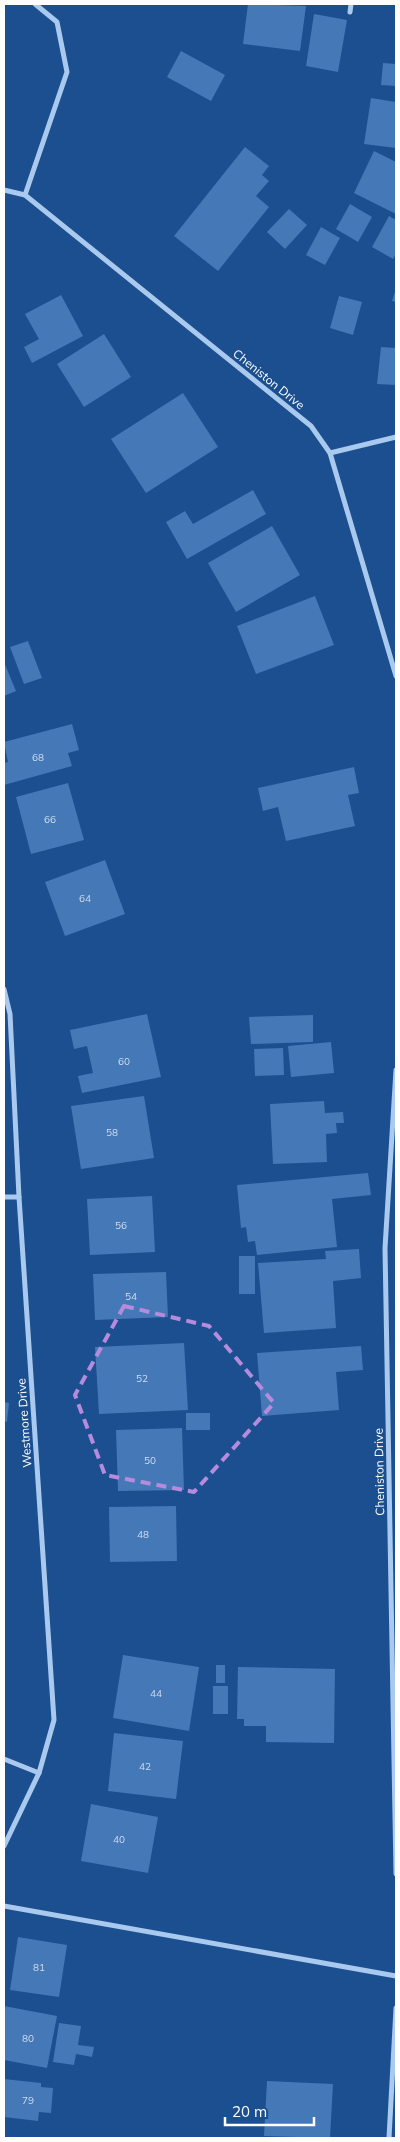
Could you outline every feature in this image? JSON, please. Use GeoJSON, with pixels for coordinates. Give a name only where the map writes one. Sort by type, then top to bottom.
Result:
{"type":"FeatureCollection","features":[{"type":"Feature","properties":{"kind":"street"},"geometry":{"type":"LineString","coordinates":[[25,195],[67,72],[56,22],[35,4]]}},
{"type":"Feature","properties":{"kind":"street"},"geometry":{"type":"LineString","coordinates":[[350,12],[351,4]]}},
{"type":"Feature","properties":{"kind":"street","name":"Cheniston Drive"},"geometry":{"type":"LineString","coordinates":[[4,190],[25,195],[311,426],[330,453],[396,676]]}},
{"type":"Feature","properties":{"kind":"street"},"geometry":{"type":"LineString","coordinates":[[330,453],[396,437]]}},
{"type":"Feature","properties":{"kind":"street","name":"Westmore Drive"},"geometry":{"type":"LineString","coordinates":[[4,989],[10,1014],[19,1196],[54,1720],[39,1773],[4,1846]]}},
{"type":"Feature","properties":{"kind":"street","name":"Cheniston Drive"},"geometry":{"type":"LineString","coordinates":[[396,1070],[385,1248],[396,1874]]}},
{"type":"Feature","properties":{"kind":"street"},"geometry":{"type":"LineString","coordinates":[[4,1197],[19,1196]]}},
{"type":"Feature","properties":{"kind":"street"},"geometry":{"type":"LineString","coordinates":[[4,1759],[39,1773]]}},
{"type":"Feature","properties":{"kind":"street"},"geometry":{"type":"LineString","coordinates":[[4,1906],[396,1976]]}},
{"type":"Feature","properties":{"kind":"street"},"geometry":{"type":"LineString","coordinates":[[389,2138],[396,2008]]}},
{"type":"Feature","properties":{"kind":"highlighted area"},"geometry":{"type":"Polygon","coordinates":[[[124,1306],[209,1326],[274,1403],[194,1492],[105,1475],[75,1395],[124,1306]]]}},
{"type":"Feature","properties":{"kind":"building"},"geometry":{"type":"Polygon","coordinates":[[[248,4],[306,6],[300,51],[243,44],[248,4]]]}},
{"type":"Feature","properties":{"kind":"building"},"geometry":{"type":"Polygon","coordinates":[[[314,14],[347,20],[338,72],[306,66],[314,14]]]}},
{"type":"Feature","properties":{"kind":"building"},"geometry":{"type":"Polygon","coordinates":[[[181,51],[225,75],[211,101],[167,77],[181,51]]]}},
{"type":"Feature","properties":{"kind":"building"},"geometry":{"type":"Polygon","coordinates":[[[383,63],[396,64],[396,86],[381,85],[383,63]]]}},
{"type":"Feature","properties":{"kind":"building"},"geometry":{"type":"Polygon","coordinates":[[[371,98],[396,102],[396,148],[364,144],[371,98]]]}},
{"type":"Feature","properties":{"kind":"building"},"geometry":{"type":"Polygon","coordinates":[[[245,147],[269,166],[262,175],[269,181],[256,196],[269,207],[218,271],[174,236],[245,147]]]}},
{"type":"Feature","properties":{"kind":"building"},"geometry":{"type":"Polygon","coordinates":[[[374,151],[396,162],[396,214],[354,193],[374,151]]]}},
{"type":"Feature","properties":{"kind":"building"},"geometry":{"type":"Polygon","coordinates":[[[350,204],[372,217],[358,242],[336,229],[350,204]]]}},
{"type":"Feature","properties":{"kind":"building"},"geometry":{"type":"Polygon","coordinates":[[[289,209],[307,225],[285,249],[267,232],[289,209]]]}},
{"type":"Feature","properties":{"kind":"building"},"geometry":{"type":"Polygon","coordinates":[[[389,216],[396,220],[396,254],[393,259],[372,247],[389,216]]]}},
{"type":"Feature","properties":{"kind":"building"},"geometry":{"type":"Polygon","coordinates":[[[321,227],[340,238],[325,265],[306,255],[321,227]]]}},
{"type":"Feature","properties":{"kind":"building"},"geometry":{"type":"Polygon","coordinates":[[[396,289],[396,302],[392,301],[396,289]]]}},
{"type":"Feature","properties":{"kind":"building"},"geometry":{"type":"Polygon","coordinates":[[[61,295],[83,336],[32,363],[24,347],[39,339],[25,314],[61,295]]]}},
{"type":"Feature","properties":{"kind":"building"},"geometry":{"type":"Polygon","coordinates":[[[339,296],[362,302],[353,335],[330,328],[339,296]]]}},
{"type":"Feature","properties":{"kind":"building"},"geometry":{"type":"Polygon","coordinates":[[[104,334],[131,377],[84,407],[57,364],[104,334]]]}},
{"type":"Feature","properties":{"kind":"building"},"geometry":{"type":"Polygon","coordinates":[[[381,347],[396,348],[396,385],[377,384],[381,347]]]}},
{"type":"Feature","properties":{"kind":"building"},"geometry":{"type":"Polygon","coordinates":[[[183,393],[218,447],[146,493],[111,439],[183,393]]]}},
{"type":"Feature","properties":{"kind":"building"},"geometry":{"type":"Polygon","coordinates":[[[253,490],[266,514],[187,559],[166,522],[185,511],[193,524],[253,490]]]}},
{"type":"Feature","properties":{"kind":"building"},"geometry":{"type":"Polygon","coordinates":[[[272,526],[300,575],[236,612],[208,563],[272,526]]]}},
{"type":"Feature","properties":{"kind":"building"},"geometry":{"type":"Polygon","coordinates":[[[315,596],[334,645],[256,674],[237,626],[315,596]]]}},
{"type":"Feature","properties":{"kind":"building"},"geometry":{"type":"Polygon","coordinates":[[[28,641],[42,678],[24,684],[10,647],[28,641]]]}},
{"type":"Feature","properties":{"kind":"building"},"geometry":{"type":"Polygon","coordinates":[[[4,662],[16,691],[4,696],[4,662]]]}},
{"type":"Feature","properties":{"kind":"building"},"geometry":{"type":"Polygon","coordinates":[[[72,724],[79,750],[68,753],[72,766],[4,785],[4,763],[8,762],[4,742],[72,724]]]}},
{"type":"Feature","properties":{"kind":"building"},"geometry":{"type":"Polygon","coordinates":[[[354,767],[359,793],[348,795],[355,826],[286,841],[278,807],[263,811],[258,788],[354,767]]]}},
{"type":"Feature","properties":{"kind":"building"},"geometry":{"type":"Polygon","coordinates":[[[68,783],[84,840],[31,854],[16,797],[68,783]]]}},
{"type":"Feature","properties":{"kind":"building"},"geometry":{"type":"Polygon","coordinates":[[[105,860],[125,914],[65,936],[45,882],[105,860]]]}},
{"type":"Feature","properties":{"kind":"building"},"geometry":{"type":"Polygon","coordinates":[[[147,1014],[161,1077],[82,1093],[78,1076],[93,1073],[87,1046],[74,1049],[70,1030],[147,1014]]]}},
{"type":"Feature","properties":{"kind":"building"},"geometry":{"type":"Polygon","coordinates":[[[313,1015],[313,1042],[251,1044],[249,1017],[313,1015]]]}},
{"type":"Feature","properties":{"kind":"building"},"geometry":{"type":"Polygon","coordinates":[[[331,1042],[334,1073],[291,1077],[288,1046],[331,1042]]]}},
{"type":"Feature","properties":{"kind":"building"},"geometry":{"type":"Polygon","coordinates":[[[283,1048],[284,1075],[255,1076],[254,1049],[283,1048]]]}},
{"type":"Feature","properties":{"kind":"building"},"geometry":{"type":"Polygon","coordinates":[[[144,1096],[154,1158],[81,1169],[71,1106],[144,1096]]]}},
{"type":"Feature","properties":{"kind":"building"},"geometry":{"type":"Polygon","coordinates":[[[324,1101],[325,1113],[343,1112],[344,1123],[336,1123],[337,1133],[326,1134],[327,1162],[273,1164],[270,1104],[324,1101]]]}},
{"type":"Feature","properties":{"kind":"building"},"geometry":{"type":"Polygon","coordinates":[[[368,1173],[371,1195],[332,1199],[337,1247],[257,1255],[255,1241],[248,1242],[246,1227],[241,1228],[237,1185],[368,1173]]]}},
{"type":"Feature","properties":{"kind":"building"},"geometry":{"type":"Polygon","coordinates":[[[152,1196],[155,1252],[90,1255],[87,1199],[152,1196]]]}},
{"type":"Feature","properties":{"kind":"building"},"geometry":{"type":"Polygon","coordinates":[[[359,1249],[361,1278],[333,1281],[336,1328],[264,1333],[258,1263],[326,1259],[325,1251],[359,1249]]]}},
{"type":"Feature","properties":{"kind":"building"},"geometry":{"type":"Polygon","coordinates":[[[239,1256],[255,1256],[255,1294],[239,1294],[239,1256]]]}},
{"type":"Feature","properties":{"kind":"building"},"geometry":{"type":"Polygon","coordinates":[[[166,1272],[168,1317],[95,1320],[93,1274],[166,1272]]]}},
{"type":"Feature","properties":{"kind":"building"},"geometry":{"type":"Polygon","coordinates":[[[184,1343],[188,1410],[99,1414],[95,1347],[184,1343]]]}},
{"type":"Feature","properties":{"kind":"building"},"geometry":{"type":"Polygon","coordinates":[[[361,1346],[363,1370],[336,1372],[339,1410],[262,1416],[257,1353],[361,1346]]]}},
{"type":"Feature","properties":{"kind":"building"},"geometry":{"type":"Polygon","coordinates":[[[4,1402],[9,1403],[7,1422],[4,1421],[4,1402]]]}},
{"type":"Feature","properties":{"kind":"building"},"geometry":{"type":"Polygon","coordinates":[[[186,1413],[210,1413],[210,1430],[186,1430],[186,1413]]]}},
{"type":"Feature","properties":{"kind":"building"},"geometry":{"type":"Polygon","coordinates":[[[182,1428],[184,1490],[118,1491],[116,1430],[182,1428]]]}},
{"type":"Feature","properties":{"kind":"building"},"geometry":{"type":"Polygon","coordinates":[[[176,1506],[177,1561],[110,1562],[109,1507],[176,1506]]]}},
{"type":"Feature","properties":{"kind":"building"},"geometry":{"type":"Polygon","coordinates":[[[123,1655],[199,1667],[189,1731],[113,1718],[123,1655]]]}},
{"type":"Feature","properties":{"kind":"building"},"geometry":{"type":"Polygon","coordinates":[[[216,1665],[225,1665],[225,1683],[216,1683],[216,1665]]]}},
{"type":"Feature","properties":{"kind":"building"},"geometry":{"type":"Polygon","coordinates":[[[238,1667],[335,1669],[334,1743],[266,1742],[266,1726],[244,1726],[244,1719],[237,1719],[238,1667]]]}},
{"type":"Feature","properties":{"kind":"building"},"geometry":{"type":"Polygon","coordinates":[[[213,1686],[228,1686],[228,1714],[213,1714],[213,1686]]]}},
{"type":"Feature","properties":{"kind":"building"},"geometry":{"type":"Polygon","coordinates":[[[114,1733],[183,1741],[176,1799],[108,1791],[114,1733]]]}},
{"type":"Feature","properties":{"kind":"building"},"geometry":{"type":"Polygon","coordinates":[[[91,1804],[158,1817],[148,1873],[81,1861],[91,1804]]]}},
{"type":"Feature","properties":{"kind":"building"},"geometry":{"type":"Polygon","coordinates":[[[18,1937],[67,1945],[59,1997],[10,1990],[18,1937]]]}},
{"type":"Feature","properties":{"kind":"building"},"geometry":{"type":"Polygon","coordinates":[[[4,2006],[57,2016],[47,2068],[4,2060],[4,2006]]]}},
{"type":"Feature","properties":{"kind":"building"},"geometry":{"type":"Polygon","coordinates":[[[59,2023],[81,2026],[78,2045],[94,2047],[92,2057],[76,2054],[74,2065],[53,2062],[59,2023]]]}},
{"type":"Feature","properties":{"kind":"building"},"geometry":{"type":"Polygon","coordinates":[[[4,2079],[41,2083],[41,2087],[53,2088],[51,2113],[39,2112],[38,2121],[4,2117],[4,2079]]]}},
{"type":"Feature","properties":{"kind":"building"},"geometry":{"type":"Polygon","coordinates":[[[267,2081],[333,2084],[330,2138],[264,2136],[267,2081]]]}}]}
